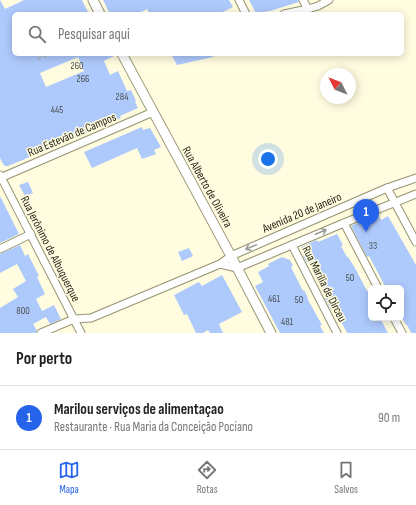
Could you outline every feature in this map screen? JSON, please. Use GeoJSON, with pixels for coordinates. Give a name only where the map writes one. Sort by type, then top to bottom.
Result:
{"type":"FeatureCollection","features":[{"type":"Feature","properties":{"kind":"street"},"geometry":{"type":"LineString","coordinates":[[93,0],[99,12]]}},
{"type":"Feature","properties":{"kind":"street"},"geometry":{"type":"LineString","coordinates":[[239,0],[245,12]]}},
{"type":"Feature","properties":{"kind":"street"},"geometry":{"type":"LineString","coordinates":[[303,0],[308,9]]}},
{"type":"Feature","properties":{"kind":"street"},"geometry":{"type":"LineString","coordinates":[[294,12],[318,6],[329,0]]}},
{"type":"Feature","properties":{"kind":"street","name":"Rua Alberto de Oliveira"},"geometry":{"type":"LineString","coordinates":[[123,56],[271,333]]}},
{"type":"Feature","properties":{"kind":"street","name":"Rua Estevão de Campos"},"geometry":{"type":"LineString","coordinates":[[0,176],[153,112]]}},
{"type":"Feature","properties":{"kind":"street","name":"Rua Jerônimo de Albuquerque"},"geometry":{"type":"LineString","coordinates":[[0,176],[81,333]]}},
{"type":"Feature","properties":{"kind":"street","name":"Avenida 20 de Janeiro"},"geometry":{"type":"LineString","coordinates":[[41,333],[74,319],[91,318],[220,264],[231,256],[387,188],[416,178]]}},
{"type":"Feature","properties":{"kind":"street"},"geometry":{"type":"LineString","coordinates":[[387,188],[416,242]]}},
{"type":"Feature","properties":{"kind":"street","name":"Avenida 20 de Janeiro"},"geometry":{"type":"LineString","coordinates":[[237,268],[416,194]]}},
{"type":"Feature","properties":{"kind":"street"},"geometry":{"type":"LineString","coordinates":[[344,223],[376,285]]}},
{"type":"Feature","properties":{"kind":"street"},"geometry":{"type":"LineString","coordinates":[[0,249],[31,234]]}},
{"type":"Feature","properties":{"kind":"street","name":"Rua Marília de Dirceu"},"geometry":{"type":"LineString","coordinates":[[292,245],[337,333]]}},
{"type":"Feature","properties":{"kind":"street"},"geometry":{"type":"LineString","coordinates":[[220,264],[237,268]]}},
{"type":"Feature","properties":{"kind":"street"},"geometry":{"type":"LineString","coordinates":[[396,321],[402,333]]}},
{"type":"Feature","properties":{"kind":"path"},"geometry":{"type":"LineString","coordinates":[[38,59],[46,56]]}},
{"type":"Feature","properties":{"kind":"building"},"geometry":{"type":"Polygon","coordinates":[[[0,0],[5,9],[24,0],[82,0],[88,12],[12,12],[12,56],[114,56],[104,61],[110,75],[118,71],[127,91],[131,90],[138,108],[120,116],[121,118],[54,147],[8,166],[3,164],[0,158],[0,0]],[[78,57],[40,73],[46,87],[84,71],[78,57]]]}},
{"type":"Feature","properties":{"kind":"building"},"geometry":{"type":"Polygon","coordinates":[[[103,0],[229,0],[233,7],[223,12],[149,12],[147,9],[141,12],[109,12],[103,0]]]}},
{"type":"Feature","properties":{"kind":"building"},"geometry":{"type":"Polygon","coordinates":[[[249,0],[298,0],[299,2],[270,11],[255,12],[249,0]]]}},
{"type":"Feature","properties":{"kind":"building"},"geometry":{"type":"Polygon","coordinates":[[[172,56],[213,56],[213,57],[177,65],[172,56]]]}},
{"type":"Feature","properties":{"kind":"building"},"geometry":{"type":"Polygon","coordinates":[[[142,127],[143,130],[150,128],[161,147],[154,150],[156,154],[142,159],[137,148],[92,168],[84,152],[142,127]]]}},
{"type":"Feature","properties":{"kind":"building"},"geometry":{"type":"Polygon","coordinates":[[[28,182],[33,193],[25,196],[19,185],[28,182]]]}},
{"type":"Feature","properties":{"kind":"building"},"geometry":{"type":"Polygon","coordinates":[[[0,196],[19,234],[0,243],[0,196]]]}},
{"type":"Feature","properties":{"kind":"building"},"geometry":{"type":"Polygon","coordinates":[[[379,216],[381,220],[388,216],[416,265],[416,333],[411,333],[404,321],[404,285],[384,285],[369,256],[367,257],[351,226],[366,219],[367,221],[379,216]]]}},
{"type":"Feature","properties":{"kind":"building"},"geometry":{"type":"Polygon","coordinates":[[[337,234],[347,257],[368,290],[368,321],[382,321],[388,333],[347,333],[334,308],[331,310],[325,298],[328,297],[310,262],[307,263],[303,256],[301,247],[317,240],[318,242],[337,234]]]}},
{"type":"Feature","properties":{"kind":"building"},"geometry":{"type":"Polygon","coordinates":[[[20,245],[25,256],[28,254],[39,276],[37,277],[45,294],[36,299],[42,311],[54,305],[61,319],[50,324],[46,317],[33,324],[37,331],[36,333],[0,333],[0,308],[18,297],[13,289],[26,281],[17,264],[0,273],[0,254],[20,245]]]}},
{"type":"Feature","properties":{"kind":"building"},"geometry":{"type":"Polygon","coordinates":[[[189,248],[193,256],[182,261],[178,252],[189,248]]]}},
{"type":"Feature","properties":{"kind":"building"},"geometry":{"type":"Polygon","coordinates":[[[282,257],[290,260],[293,266],[291,267],[322,325],[320,326],[324,333],[280,333],[255,286],[263,282],[258,272],[269,266],[268,264],[282,257]]]}},
{"type":"Feature","properties":{"kind":"building"},"geometry":{"type":"Polygon","coordinates":[[[222,275],[242,312],[219,324],[223,333],[210,333],[208,330],[203,333],[196,333],[187,314],[184,315],[174,295],[199,282],[202,286],[222,275]]]}},
{"type":"Feature","properties":{"kind":"place","name":"Marilou serviços de alimentaçao"},"geometry":{"type":"Point","coordinates":[366,232]}}]}
